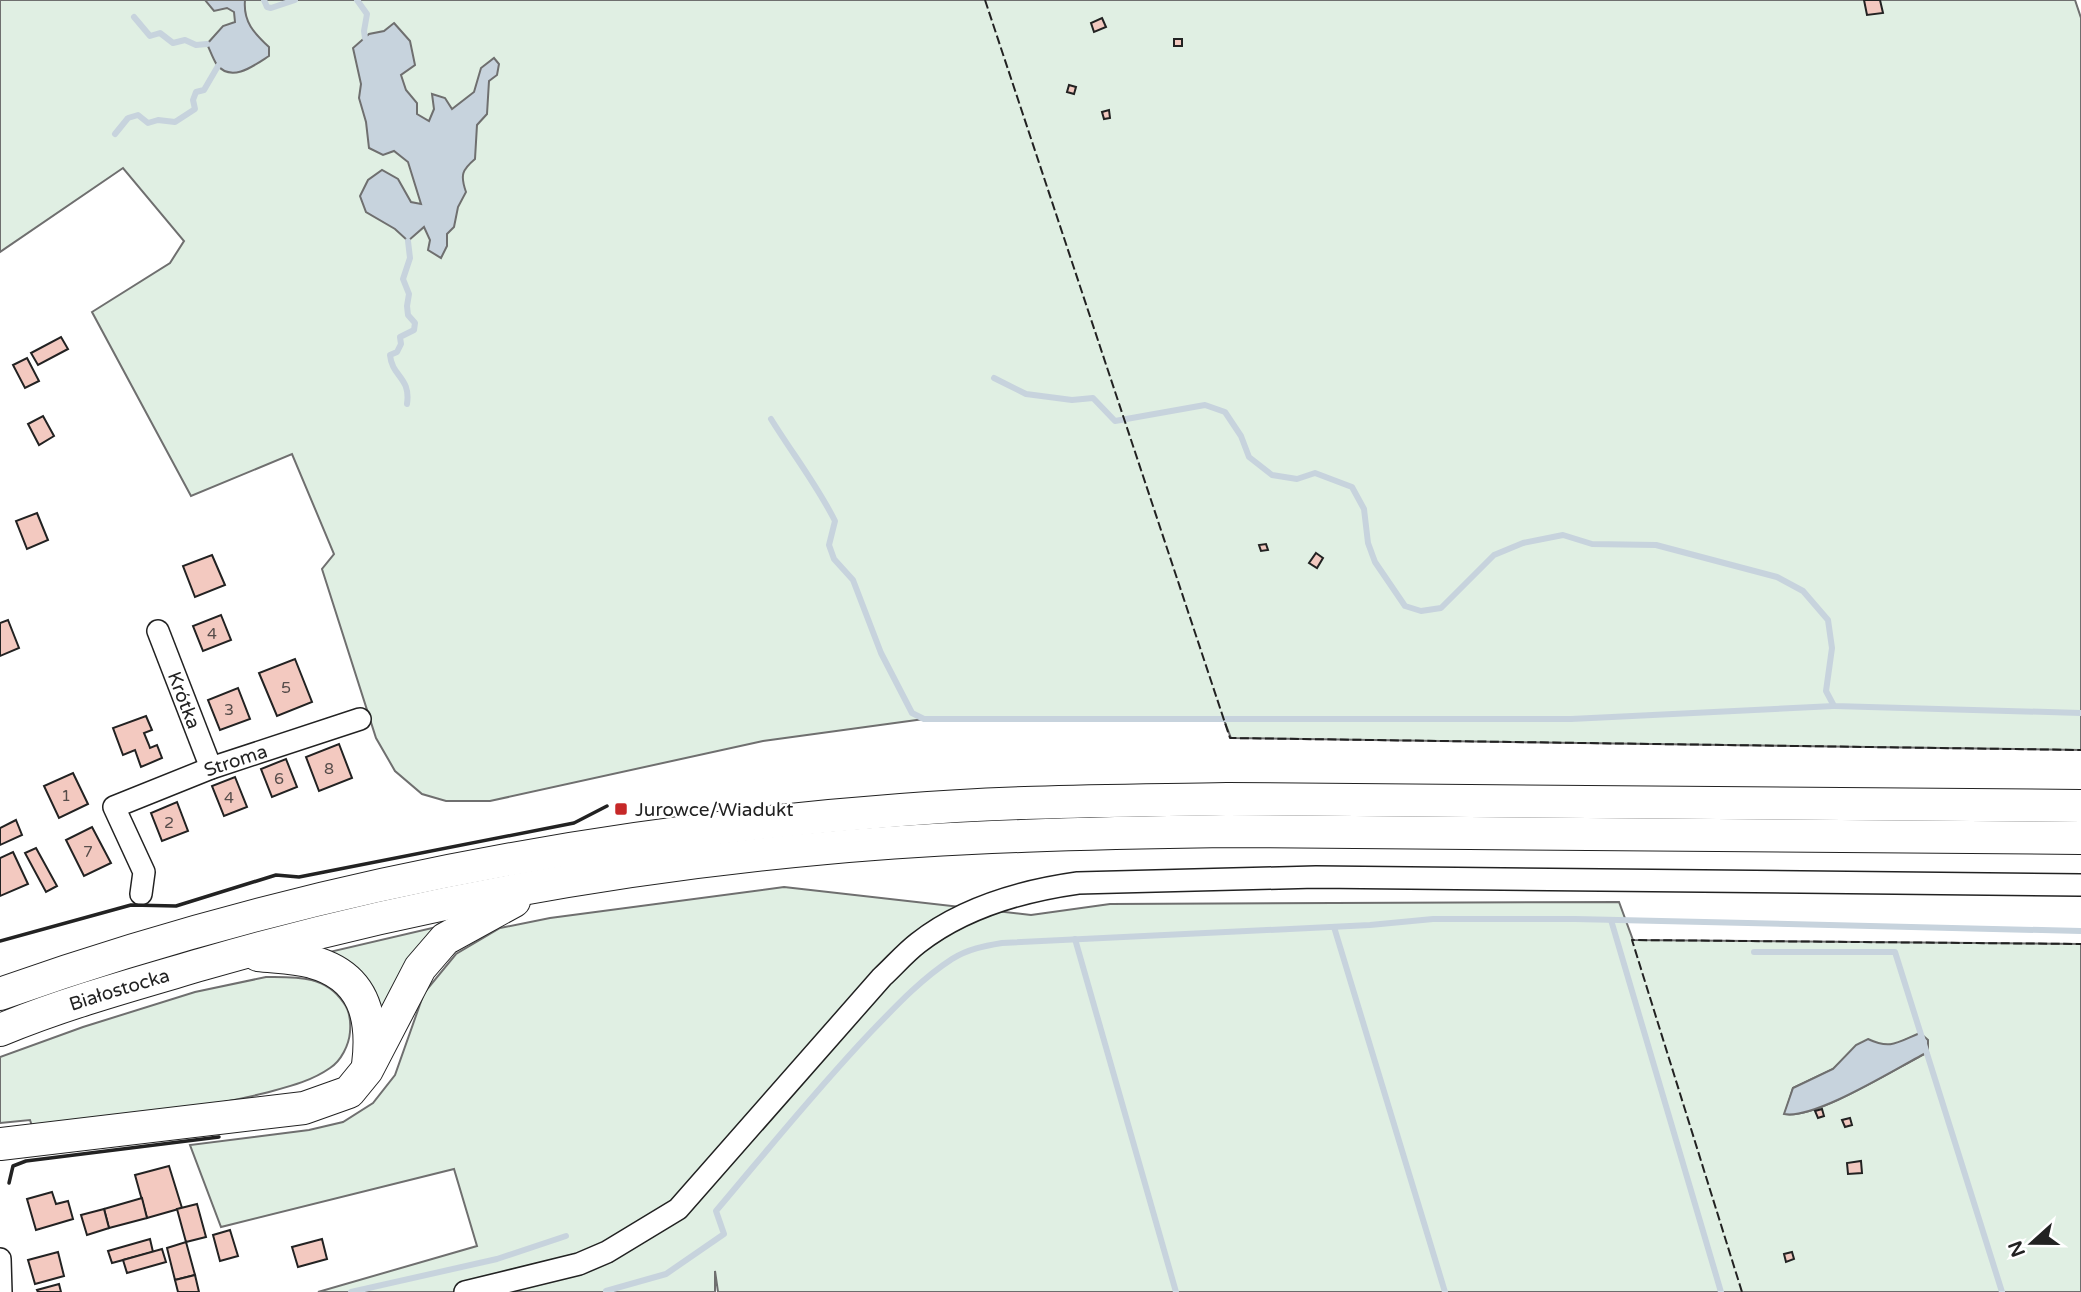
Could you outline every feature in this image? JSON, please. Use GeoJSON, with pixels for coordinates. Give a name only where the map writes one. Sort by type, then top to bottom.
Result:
{"type":"FeatureCollection","features":[{"type":"Feature","properties":{"kind":"highway"},"geometry":{"type":"LineString","coordinates":[[0,994],[238,921],[464,869],[653,837],[864,813],[973,806],[1227,799],[2081,806]]}},
{"type":"Feature","properties":{"kind":"highway","name":"Białostocka"},"geometry":{"type":"LineString","coordinates":[[0,1030],[77,1002],[240,953],[398,915],[648,869],[824,848],[1090,833],[1349,831],[2081,838]]}},
{"type":"Feature","properties":{"kind":"highway"},"geometry":{"type":"LineString","coordinates":[[0,1144],[303,1108],[349,1092],[367,1070],[420,968],[445,939],[545,886]]}},
{"type":"Feature","properties":{"kind":"highway"},"geometry":{"type":"LineString","coordinates":[[240,953],[310,961],[331,968],[353,984],[366,1011],[371,1040],[367,1070]]}},
{"type":"Feature","properties":{"kind":"street","name":"Krótka"},"geometry":{"type":"LineString","coordinates":[[158,631],[211,768]]}},
{"type":"Feature","properties":{"kind":"street","name":"Stroma"},"geometry":{"type":"LineString","coordinates":[[141,894],[144,873],[114,807],[211,768],[360,719]]}},
{"type":"Feature","properties":{"kind":"street"},"geometry":{"type":"LineString","coordinates":[[465,1292],[579,1264],[607,1252],[678,1209],[882,977],[918,943],[978,908],[1020,893],[1078,883],[1316,877],[2081,885]]}},
{"type":"Feature","properties":{"kind":"street"},"geometry":{"type":"LineString","coordinates":[[0,1259],[1,1292]]}},
{"type":"Feature","properties":{"kind":"green space"},"geometry":{"type":"Polygon","coordinates":[[[0,0],[2075,0],[2081,18],[2081,750],[1231,738],[1224,720],[924,719],[763,741],[490,801],[446,801],[422,794],[395,771],[376,738],[322,569],[334,554],[292,454],[191,496],[92,312],[170,263],[184,241],[123,168],[0,252],[0,0]]]}},
{"type":"Feature","properties":{"kind":"green space"},"geometry":{"type":"Polygon","coordinates":[[[784,887],[1031,915],[1110,904],[1619,902],[1633,940],[2081,944],[2081,1292],[718,1292],[715,1271],[715,1292],[318,1292],[477,1246],[454,1169],[221,1227],[190,1145],[309,1130],[343,1122],[373,1103],[395,1075],[424,993],[456,954],[500,928],[550,918],[784,887]],[[1919,1034],[1896,1044],[1881,1046],[1844,1059],[1833,1069],[1793,1088],[1785,1114],[1799,1114],[1836,1101],[1928,1052],[1919,1034]]]}},
{"type":"Feature","properties":{"kind":"green space"},"geometry":{"type":"Polygon","coordinates":[[[445,925],[382,1027],[325,953],[445,925]]]}},
{"type":"Feature","properties":{"kind":"green space"},"geometry":{"type":"Polygon","coordinates":[[[266,977],[299,978],[319,982],[336,993],[343,1002],[350,1016],[349,1037],[341,1057],[330,1068],[290,1086],[208,1105],[32,1126],[30,1120],[0,1123],[0,1057],[83,1027],[195,992],[266,977]]]}},
{"type":"Feature","properties":{"kind":"shaded area"},"geometry":{"type":"Polygon","coordinates":[[[205,0],[245,0],[248,21],[254,32],[269,47],[269,56],[243,71],[229,72],[217,65],[207,44],[223,26],[235,22],[234,12],[227,8],[214,11],[205,0]]]}},
{"type":"Feature","properties":{"kind":"shaded area"},"geometry":{"type":"Polygon","coordinates":[[[394,23],[410,41],[415,65],[401,75],[406,90],[417,103],[417,114],[429,121],[434,109],[432,94],[445,98],[452,109],[474,92],[481,68],[494,58],[499,64],[497,75],[489,81],[487,114],[477,125],[475,159],[463,173],[466,192],[458,207],[454,227],[447,234],[447,246],[441,258],[428,250],[430,240],[424,227],[408,241],[395,229],[366,212],[360,196],[368,180],[382,170],[398,179],[411,202],[421,204],[408,162],[394,151],[383,155],[369,148],[366,122],[359,98],[361,84],[353,48],[369,34],[384,31],[394,23]]]}},
{"type":"Feature","properties":{"kind":"shaded area"},"geometry":{"type":"Polygon","coordinates":[[[1920,1033],[1928,1040],[1928,1052],[1835,1101],[1798,1114],[1784,1114],[1793,1088],[1833,1069],[1856,1045],[1868,1039],[1894,1044],[1920,1033]]]}},
{"type":"Feature","properties":{"kind":"building"},"geometry":{"type":"Polygon","coordinates":[[[1864,0],[1880,0],[1883,13],[1867,15],[1864,0]]]}},
{"type":"Feature","properties":{"kind":"building"},"geometry":{"type":"Polygon","coordinates":[[[1102,18],[1106,27],[1094,32],[1091,23],[1102,18]]]}},
{"type":"Feature","properties":{"kind":"building"},"geometry":{"type":"Polygon","coordinates":[[[1174,39],[1182,39],[1182,46],[1174,46],[1174,39]]]}},
{"type":"Feature","properties":{"kind":"building"},"geometry":{"type":"Polygon","coordinates":[[[1069,85],[1076,87],[1074,94],[1067,92],[1069,85]]]}},
{"type":"Feature","properties":{"kind":"building"},"geometry":{"type":"Polygon","coordinates":[[[1109,110],[1110,118],[1104,119],[1102,112],[1109,110]]]}},
{"type":"Feature","properties":{"kind":"building"},"geometry":{"type":"Polygon","coordinates":[[[61,337],[68,349],[38,365],[31,353],[61,337]]]}},
{"type":"Feature","properties":{"kind":"building"},"geometry":{"type":"Polygon","coordinates":[[[27,358],[39,381],[25,388],[13,365],[27,358]]]}},
{"type":"Feature","properties":{"kind":"building"},"geometry":{"type":"Polygon","coordinates":[[[43,416],[54,436],[39,445],[28,424],[43,416]]]}},
{"type":"Feature","properties":{"kind":"building"},"geometry":{"type":"Polygon","coordinates":[[[37,513],[48,540],[27,549],[16,521],[37,513]]]}},
{"type":"Feature","properties":{"kind":"building"},"geometry":{"type":"Polygon","coordinates":[[[1266,544],[1268,550],[1261,551],[1259,545],[1266,544]]]}},
{"type":"Feature","properties":{"kind":"building"},"geometry":{"type":"Polygon","coordinates":[[[1316,553],[1323,558],[1317,568],[1309,563],[1316,553]]]}},
{"type":"Feature","properties":{"kind":"building"},"geometry":{"type":"Polygon","coordinates":[[[212,555],[225,585],[195,597],[183,566],[212,555]]]}},
{"type":"Feature","properties":{"kind":"building"},"geometry":{"type":"Polygon","coordinates":[[[221,615],[231,640],[203,651],[193,626],[221,615]]]}},
{"type":"Feature","properties":{"kind":"building"},"geometry":{"type":"Polygon","coordinates":[[[8,620],[19,648],[0,656],[0,623],[8,620]]]}},
{"type":"Feature","properties":{"kind":"building"},"geometry":{"type":"Polygon","coordinates":[[[295,659],[312,702],[277,716],[259,673],[295,659]]]}},
{"type":"Feature","properties":{"kind":"building"},"geometry":{"type":"Polygon","coordinates":[[[238,688],[250,719],[220,730],[208,700],[238,688]]]}},
{"type":"Feature","properties":{"kind":"building"},"geometry":{"type":"Polygon","coordinates":[[[146,716],[152,730],[144,733],[150,748],[157,745],[162,758],[141,767],[135,750],[123,755],[113,728],[146,716]]]}},
{"type":"Feature","properties":{"kind":"building"},"geometry":{"type":"Polygon","coordinates":[[[339,744],[352,778],[319,791],[306,757],[339,744]]]}},
{"type":"Feature","properties":{"kind":"building"},"geometry":{"type":"Polygon","coordinates":[[[286,759],[297,787],[272,797],[261,769],[286,759]]]}},
{"type":"Feature","properties":{"kind":"building"},"geometry":{"type":"Polygon","coordinates":[[[73,773],[88,804],[59,818],[44,786],[73,773]]]}},
{"type":"Feature","properties":{"kind":"building"},"geometry":{"type":"Polygon","coordinates":[[[235,777],[247,807],[224,816],[212,786],[235,777]]]}},
{"type":"Feature","properties":{"kind":"building"},"geometry":{"type":"Polygon","coordinates":[[[177,802],[188,831],[162,841],[151,813],[177,802]]]}},
{"type":"Feature","properties":{"kind":"building"},"geometry":{"type":"Polygon","coordinates":[[[16,820],[22,835],[0,845],[0,828],[16,820]]]}},
{"type":"Feature","properties":{"kind":"building"},"geometry":{"type":"Polygon","coordinates":[[[92,827],[111,863],[84,876],[66,840],[92,827]]]}},
{"type":"Feature","properties":{"kind":"building"},"geometry":{"type":"Polygon","coordinates":[[[36,848],[57,886],[46,892],[25,853],[36,848]]]}},
{"type":"Feature","properties":{"kind":"building"},"geometry":{"type":"Polygon","coordinates":[[[13,852],[28,884],[0,896],[0,858],[13,852]]]}},
{"type":"Feature","properties":{"kind":"building"},"geometry":{"type":"Polygon","coordinates":[[[1822,1109],[1824,1116],[1818,1118],[1815,1111],[1822,1109]]]}},
{"type":"Feature","properties":{"kind":"building"},"geometry":{"type":"Polygon","coordinates":[[[1850,1118],[1852,1125],[1845,1127],[1842,1120],[1850,1118]]]}},
{"type":"Feature","properties":{"kind":"building"},"geometry":{"type":"Polygon","coordinates":[[[1861,1161],[1862,1173],[1848,1174],[1847,1163],[1861,1161]]]}},
{"type":"Feature","properties":{"kind":"building"},"geometry":{"type":"Polygon","coordinates":[[[169,1166],[182,1208],[147,1218],[135,1175],[169,1166]]]}},
{"type":"Feature","properties":{"kind":"building"},"geometry":{"type":"Polygon","coordinates":[[[52,1192],[56,1204],[68,1201],[73,1219],[36,1230],[27,1199],[52,1192]]]}},
{"type":"Feature","properties":{"kind":"building"},"geometry":{"type":"Polygon","coordinates":[[[142,1198],[147,1218],[109,1228],[104,1209],[142,1198]]]}},
{"type":"Feature","properties":{"kind":"building"},"geometry":{"type":"Polygon","coordinates":[[[197,1204],[206,1237],[186,1242],[177,1209],[197,1204]]]}},
{"type":"Feature","properties":{"kind":"building"},"geometry":{"type":"Polygon","coordinates":[[[104,1209],[109,1228],[87,1235],[81,1215],[104,1209]]]}},
{"type":"Feature","properties":{"kind":"building"},"geometry":{"type":"Polygon","coordinates":[[[230,1230],[238,1256],[220,1261],[213,1235],[230,1230]]]}},
{"type":"Feature","properties":{"kind":"building"},"geometry":{"type":"Polygon","coordinates":[[[150,1239],[153,1252],[112,1263],[108,1251],[150,1239]]]}},
{"type":"Feature","properties":{"kind":"building"},"geometry":{"type":"Polygon","coordinates":[[[322,1239],[327,1259],[298,1267],[292,1247],[322,1239]]]}},
{"type":"Feature","properties":{"kind":"building"},"geometry":{"type":"Polygon","coordinates":[[[186,1242],[195,1275],[175,1280],[167,1248],[186,1242]]]}},
{"type":"Feature","properties":{"kind":"building"},"geometry":{"type":"Polygon","coordinates":[[[162,1249],[166,1262],[127,1273],[123,1260],[162,1249]]]}},
{"type":"Feature","properties":{"kind":"building"},"geometry":{"type":"Polygon","coordinates":[[[58,1252],[64,1276],[35,1284],[28,1260],[58,1252]]]}},
{"type":"Feature","properties":{"kind":"building"},"geometry":{"type":"Polygon","coordinates":[[[1792,1252],[1794,1259],[1786,1262],[1784,1254],[1792,1252]]]}},
{"type":"Feature","properties":{"kind":"building"},"geometry":{"type":"Polygon","coordinates":[[[195,1275],[199,1292],[178,1292],[175,1280],[195,1275]]]}},
{"type":"Feature","properties":{"kind":"building"},"geometry":{"type":"Polygon","coordinates":[[[59,1284],[61,1292],[37,1290],[59,1284]]]}},
{"type":"Feature","properties":{"kind":"waterway"},"geometry":{"type":"LineString","coordinates":[[264,0],[267,7],[271,8],[295,0]]}},
{"type":"Feature","properties":{"kind":"waterway"},"geometry":{"type":"LineString","coordinates":[[357,0],[367,14],[365,38]]}},
{"type":"Feature","properties":{"kind":"waterway"},"geometry":{"type":"LineString","coordinates":[[134,17],[150,36],[160,33],[173,43],[185,40],[196,45],[207,44]]}},
{"type":"Feature","properties":{"kind":"waterway"},"geometry":{"type":"LineString","coordinates":[[115,134],[128,118],[138,115],[148,123],[158,120],[175,122],[195,109],[193,100],[196,92],[204,90],[218,66]]}},
{"type":"Feature","properties":{"kind":"waterway"},"geometry":{"type":"LineString","coordinates":[[407,404],[408,395],[404,382],[394,368],[390,355],[397,352],[401,344],[400,337],[414,330],[415,323],[408,315],[409,294],[403,279],[410,258],[408,241]]}},
{"type":"Feature","properties":{"kind":"waterway"},"geometry":{"type":"LineString","coordinates":[[994,378],[1026,394],[1072,400],[1093,398],[1115,421],[1205,405],[1225,412],[1241,436],[1249,457],[1272,475],[1297,479],[1315,473],[1352,487],[1364,509],[1368,543],[1375,562],[1405,606],[1421,611],[1441,608],[1494,555],[1523,543],[1563,535],[1592,544],[1656,545],[1777,577],[1803,591],[1828,620],[1832,648],[1826,691],[1834,706],[2081,713]]}},
{"type":"Feature","properties":{"kind":"waterway"},"geometry":{"type":"LineString","coordinates":[[771,419],[835,521],[829,545],[834,559],[853,580],[881,653],[912,713],[924,719],[1571,719],[1834,706]]}},
{"type":"Feature","properties":{"kind":"waterway"},"geometry":{"type":"LineString","coordinates":[[606,1291],[666,1274],[724,1234],[716,1211],[849,1056],[930,975],[958,956],[982,947],[1002,943],[1370,925],[1433,919],[1575,919],[2081,931]]}},
{"type":"Feature","properties":{"kind":"waterway"},"geometry":{"type":"LineString","coordinates":[[1611,920],[1721,1292]]}},
{"type":"Feature","properties":{"kind":"waterway"},"geometry":{"type":"LineString","coordinates":[[1334,927],[1445,1292]]}},
{"type":"Feature","properties":{"kind":"waterway"},"geometry":{"type":"LineString","coordinates":[[1075,939],[1176,1292]]}},
{"type":"Feature","properties":{"kind":"waterway"},"geometry":{"type":"LineString","coordinates":[[1754,952],[1895,952],[2002,1292]]}},
{"type":"Feature","properties":{"kind":"waterway"},"geometry":{"type":"LineString","coordinates":[[351,1292],[497,1259],[566,1236]]}},
{"type":"Feature","properties":{"kind":"fence"},"geometry":{"type":"LineString","coordinates":[[985,0],[1230,738],[2081,750]]}},
{"type":"Feature","properties":{"kind":"fence"},"geometry":{"type":"LineString","coordinates":[[1742,1292],[1632,940],[2081,944]]}},
{"type":"Feature","properties":{"kind":"wall"},"geometry":{"type":"LineString","coordinates":[[0,941],[131,905],[176,906],[276,875],[299,877],[574,823],[607,806]]}},
{"type":"Feature","properties":{"kind":"wall"},"geometry":{"type":"LineString","coordinates":[[9,1183],[13,1166],[26,1161],[219,1137]]}},
{"type":"Feature","properties":{"kind":"place","name":"Jurowce/Wiadukt"},"geometry":{"type":"Point","coordinates":[621,809]}}]}
